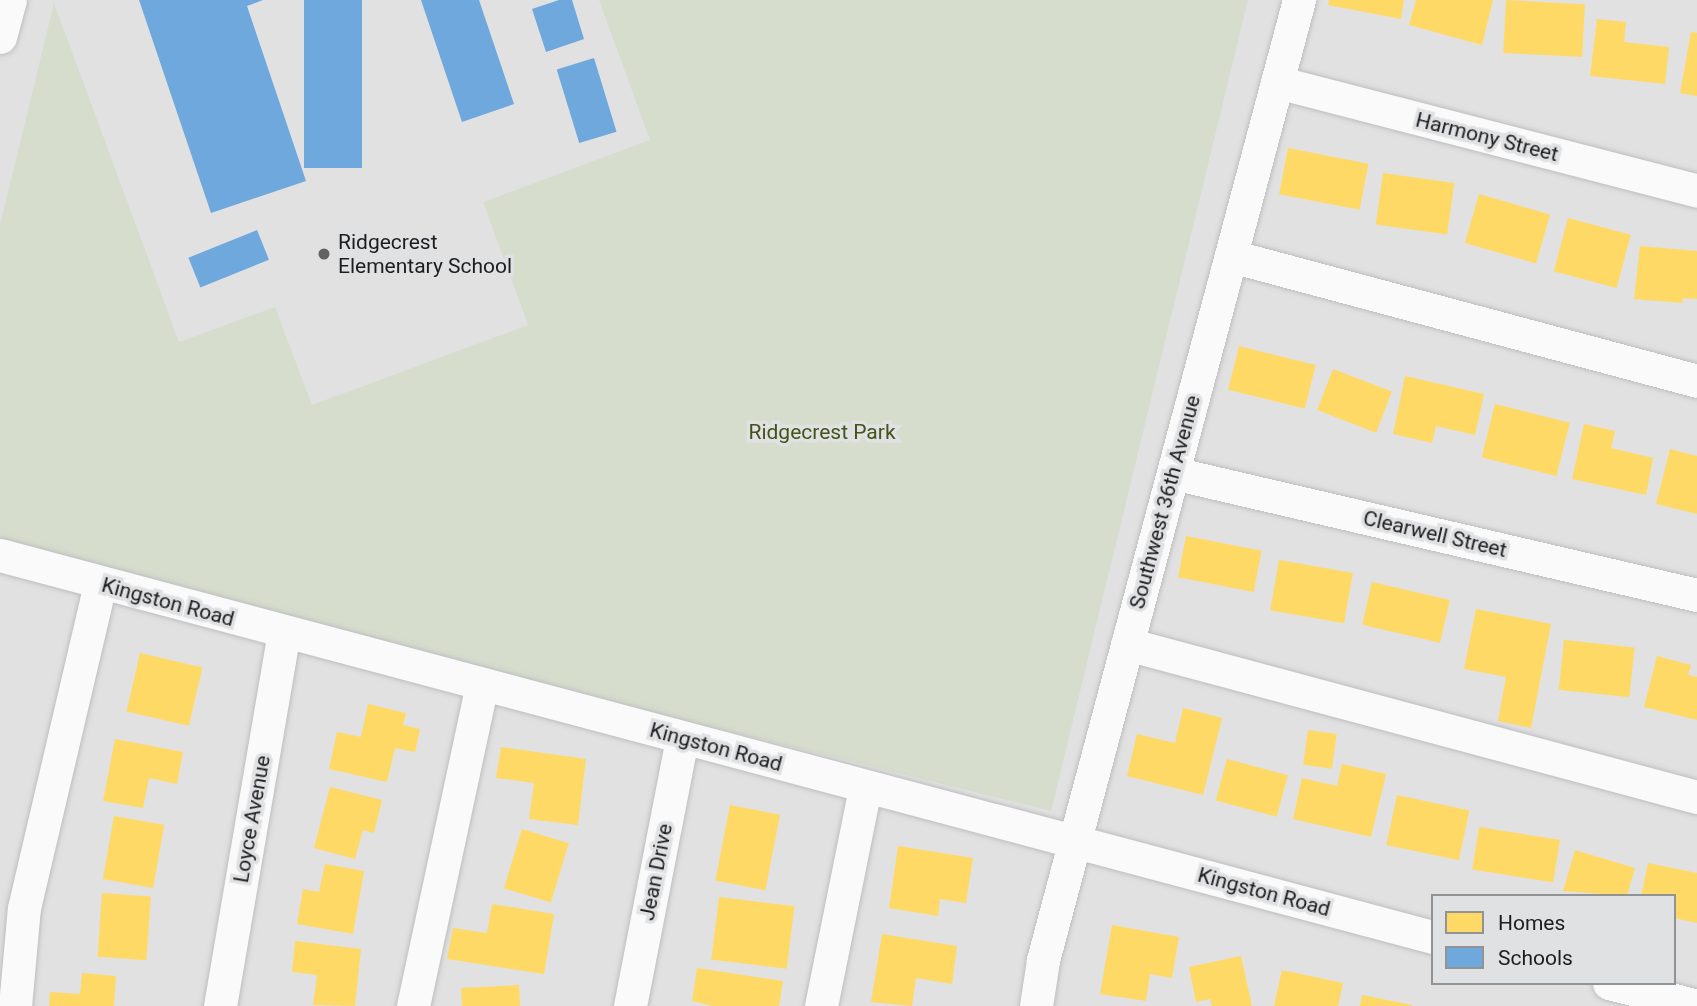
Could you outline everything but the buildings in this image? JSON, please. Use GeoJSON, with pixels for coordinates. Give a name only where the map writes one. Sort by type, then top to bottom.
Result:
{"type":"FeatureCollection","features":[{"type":"Feature","properties":{"kind":"street"},"geometry":{"type":"LineString","coordinates":[[0,37],[10,0]]}},
{"type":"Feature","properties":{"kind":"street","name":"Southwest 36th Avenue"},"geometry":{"type":"LineString","coordinates":[[1037,1006],[1043,960],[1299,0]]}},
{"type":"Feature","properties":{"kind":"street","name":"Harmony Street"},"geometry":{"type":"LineString","coordinates":[[1277,82],[1697,191]]}},
{"type":"Feature","properties":{"kind":"street"},"geometry":{"type":"LineString","coordinates":[[1231,256],[1697,381]]}},
{"type":"Feature","properties":{"kind":"street","name":"Clearwell Street"},"geometry":{"type":"LineString","coordinates":[[1173,474],[1697,595]]}},
{"type":"Feature","properties":{"kind":"street","name":"Kingston Road"},"geometry":{"type":"LineString","coordinates":[[0,555],[100,584],[1431,936]]}},
{"type":"Feature","properties":{"kind":"street"},"geometry":{"type":"LineString","coordinates":[[15,1006],[24,908],[100,584]]}},
{"type":"Feature","properties":{"kind":"street","name":"Loyce Avenue"},"geometry":{"type":"LineString","coordinates":[[220,1006],[284,633]]}},
{"type":"Feature","properties":{"kind":"street"},"geometry":{"type":"LineString","coordinates":[[1127,644],[1697,797]]}},
{"type":"Feature","properties":{"kind":"street"},"geometry":{"type":"LineString","coordinates":[[413,1006],[482,685]]}},
{"type":"Feature","properties":{"kind":"street","name":"Jean Drive"},"geometry":{"type":"LineString","coordinates":[[630,1006],[682,738]]}},
{"type":"Feature","properties":{"kind":"street"},"geometry":{"type":"LineString","coordinates":[[821,1006],[865,787]]}},
{"type":"Feature","properties":{"kind":"street"},"geometry":{"type":"LineString","coordinates":[[1604,1006],[1610,985]]}},
{"type":"Feature","properties":{"kind":"street"},"geometry":{"type":"LineString","coordinates":[[1614,985],[1697,1006]]}},
{"type":"Feature","properties":{"kind":"green space","name":"Ridgecrest Park"},"geometry":{"type":"Polygon","coordinates":[[[599,0],[1248,0],[1051,811],[0,551],[0,225],[54,3],[179,342],[275,307],[312,405],[528,325],[483,202],[650,140],[599,0]]]}},
{"type":"Feature","properties":{"kind":"place","name":"Ridgecrest Elementary School"},"geometry":{"type":"Point","coordinates":[324,254]}}]}
